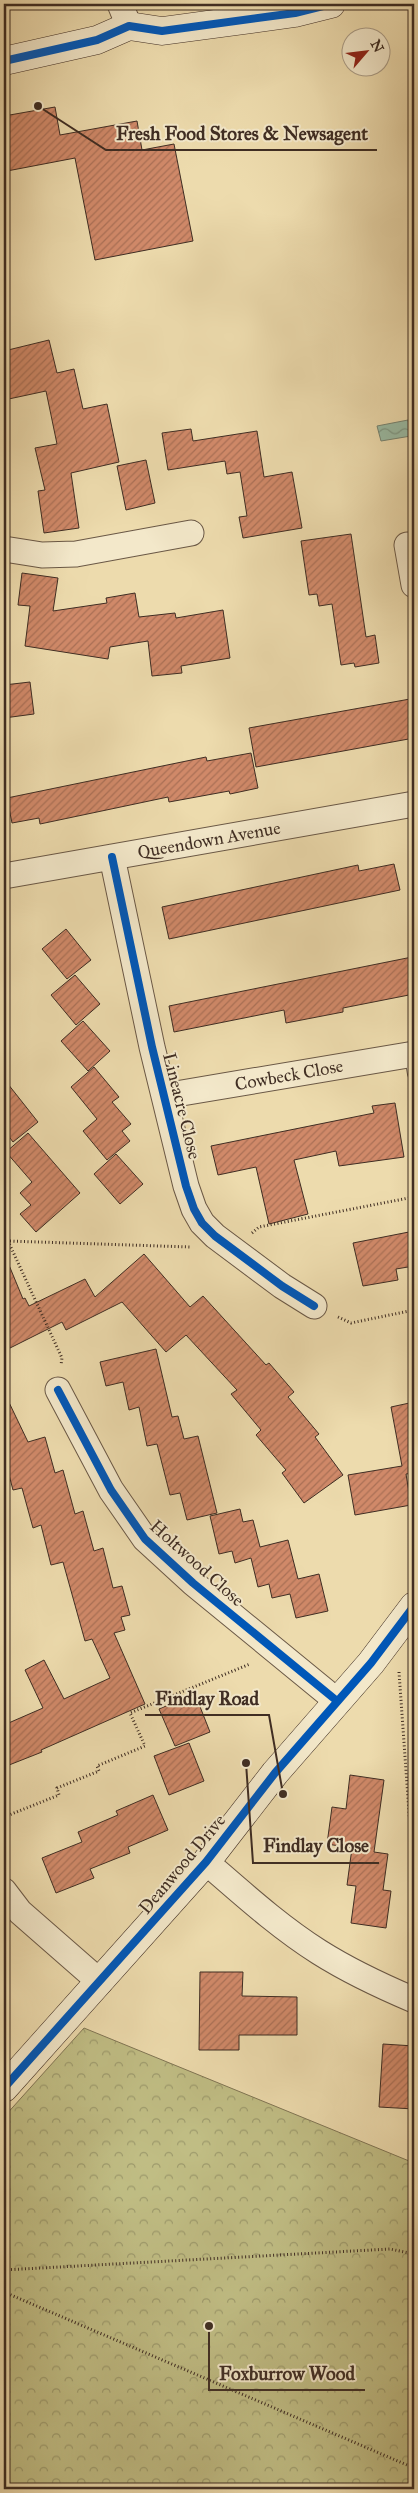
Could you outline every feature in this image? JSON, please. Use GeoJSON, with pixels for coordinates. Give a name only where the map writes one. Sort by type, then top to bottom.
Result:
{"type":"FeatureCollection","features":[{"type":"Feature","properties":{"kind":"street"},"geometry":{"type":"LineString","coordinates":[[4,61],[97,40],[125,15],[162,32],[295,13],[331,4]]}},
{"type":"Feature","properties":{"kind":"street"},"geometry":{"type":"LineString","coordinates":[[4,549],[42,555],[76,554],[191,533]]}},
{"type":"Feature","properties":{"kind":"street"},"geometry":{"type":"LineString","coordinates":[[407,544],[414,584]]}},
{"type":"Feature","properties":{"kind":"street","name":"Queendown Avenue"},"geometry":{"type":"LineString","coordinates":[[4,876],[414,804]]}},
{"type":"Feature","properties":{"kind":"street","name":"Lineacre Close"},"geometry":{"type":"LineString","coordinates":[[112,857],[164,1096],[194,1209],[202,1223],[233,1250],[282,1286],[314,1306]]}},
{"type":"Feature","properties":{"kind":"street","name":"Cowbeck Close"},"geometry":{"type":"LineString","coordinates":[[164,1096],[413,1061]]}},
{"type":"Feature","properties":{"kind":"street","name":"Holtwood Close"},"geometry":{"type":"LineString","coordinates":[[58,1390],[111,1490],[145,1538],[193,1583],[337,1701]]}},
{"type":"Feature","properties":{"kind":"street","name":"Deanwood Drive"},"geometry":{"type":"LineString","coordinates":[[4,2088],[206,1862],[275,1773],[396,1632],[414,1606]]}},
{"type":"Feature","properties":{"kind":"street"},"geometry":{"type":"LineString","coordinates":[[206,1862],[258,1906],[318,1951],[380,1986],[414,2000]]}},
{"type":"Feature","properties":{"kind":"street"},"geometry":{"type":"LineString","coordinates":[[4,1891],[20,1912],[100,1982]]}},
{"type":"Feature","properties":{"kind":"path"},"geometry":{"type":"LineString","coordinates":[[8,1241],[108,1243],[233,1250],[259,1227],[414,1197]]}},
{"type":"Feature","properties":{"kind":"path"},"geometry":{"type":"LineString","coordinates":[[4,1238],[8,1241],[62,1358],[58,1390]]}},
{"type":"Feature","properties":{"kind":"path"},"geometry":{"type":"LineString","coordinates":[[314,1306],[351,1323],[414,1310]]}},
{"type":"Feature","properties":{"kind":"path"},"geometry":{"type":"LineString","coordinates":[[396,1632],[414,1883]]}},
{"type":"Feature","properties":{"kind":"path"},"geometry":{"type":"LineString","coordinates":[[4,1817],[59,1795],[57,1788],[99,1771],[97,1766],[145,1746],[130,1713],[278,1652]]}},
{"type":"Feature","properties":{"kind":"path"},"geometry":{"type":"LineString","coordinates":[[4,2270],[390,2249],[414,2254]]}},
{"type":"Feature","properties":{"kind":"path"},"geometry":{"type":"LineString","coordinates":[[4,2292],[414,2468]]}},
{"type":"Feature","properties":{"kind":"green space"},"geometry":{"type":"Polygon","coordinates":[[[84,2028],[414,2163],[414,2489],[4,2489],[4,2117],[84,2028]]]}},
{"type":"Feature","properties":{"kind":"water"},"geometry":{"type":"Polygon","coordinates":[[[408,420],[411,436],[381,441],[377,426],[408,420]]]}},
{"type":"Feature","properties":{"kind":"building"},"geometry":{"type":"Polygon","coordinates":[[[55,107],[60,135],[137,121],[142,150],[174,144],[193,241],[95,260],[75,158],[7,171],[4,153],[4,116],[55,107]]]}},
{"type":"Feature","properties":{"kind":"building"},"geometry":{"type":"Polygon","coordinates":[[[49,340],[57,373],[74,369],[83,409],[107,404],[119,462],[71,473],[79,528],[44,533],[38,491],[45,490],[35,448],[57,444],[46,391],[4,400],[4,351],[49,340]]]}},
{"type":"Feature","properties":{"kind":"building"},"geometry":{"type":"Polygon","coordinates":[[[191,429],[193,441],[257,431],[264,477],[292,472],[302,528],[243,538],[239,517],[247,516],[240,472],[227,474],[225,461],[168,470],[162,433],[191,429]]]}},
{"type":"Feature","properties":{"kind":"building"},"geometry":{"type":"Polygon","coordinates":[[[146,460],[155,503],[126,510],[117,466],[146,460]]]}},
{"type":"Feature","properties":{"kind":"building"},"geometry":{"type":"Polygon","coordinates":[[[351,534],[366,637],[375,635],[379,663],[355,667],[354,663],[341,665],[332,604],[319,606],[317,594],[309,595],[301,541],[351,534]]]}},
{"type":"Feature","properties":{"kind":"building"},"geometry":{"type":"Polygon","coordinates":[[[22,573],[58,578],[53,611],[107,603],[106,598],[135,593],[139,617],[175,613],[176,618],[223,610],[230,658],[181,666],[182,673],[152,676],[148,641],[110,647],[108,659],[25,646],[30,606],[18,605],[22,573]]]}},
{"type":"Feature","properties":{"kind":"building"},"geometry":{"type":"Polygon","coordinates":[[[30,682],[34,714],[4,718],[4,685],[30,682]]]}},
{"type":"Feature","properties":{"kind":"building"},"geometry":{"type":"Polygon","coordinates":[[[410,699],[414,720],[414,738],[256,767],[249,728],[410,699]]]}},
{"type":"Feature","properties":{"kind":"building"},"geometry":{"type":"Polygon","coordinates":[[[251,753],[258,788],[230,794],[229,791],[169,802],[168,797],[40,824],[39,818],[12,823],[7,798],[206,757],[207,761],[251,753]]]}},
{"type":"Feature","properties":{"kind":"building"},"geometry":{"type":"Polygon","coordinates":[[[394,864],[400,890],[169,939],[162,907],[358,865],[359,871],[394,864]]]}},
{"type":"Feature","properties":{"kind":"building"},"geometry":{"type":"Polygon","coordinates":[[[66,929],[91,960],[67,979],[42,949],[66,929]]]}},
{"type":"Feature","properties":{"kind":"building"},"geometry":{"type":"Polygon","coordinates":[[[412,957],[414,994],[343,1008],[343,1012],[286,1023],[284,1010],[174,1032],[169,1006],[412,957]]]}},
{"type":"Feature","properties":{"kind":"building"},"geometry":{"type":"Polygon","coordinates":[[[75,975],[100,1004],[76,1025],[51,995],[75,975]]]}},
{"type":"Feature","properties":{"kind":"building"},"geometry":{"type":"Polygon","coordinates":[[[83,1021],[110,1051],[88,1071],[61,1041],[83,1021]]]}},
{"type":"Feature","properties":{"kind":"building"},"geometry":{"type":"Polygon","coordinates":[[[94,1067],[119,1097],[112,1102],[131,1124],[122,1131],[130,1141],[107,1160],[83,1131],[97,1119],[71,1087],[94,1067]]]}},
{"type":"Feature","properties":{"kind":"building"},"geometry":{"type":"Polygon","coordinates":[[[4,1079],[38,1122],[13,1142],[4,1130],[4,1079]]]}},
{"type":"Feature","properties":{"kind":"building"},"geometry":{"type":"Polygon","coordinates":[[[395,1103],[404,1157],[339,1166],[336,1151],[294,1160],[308,1214],[269,1224],[256,1167],[218,1175],[211,1146],[374,1113],[372,1106],[395,1103]]]}},
{"type":"Feature","properties":{"kind":"building"},"geometry":{"type":"Polygon","coordinates":[[[28,1133],[80,1193],[36,1232],[20,1214],[31,1205],[20,1193],[32,1182],[6,1152],[28,1133]]]}},
{"type":"Feature","properties":{"kind":"building"},"geometry":{"type":"Polygon","coordinates":[[[116,1154],[143,1184],[120,1204],[94,1174],[116,1154]]]}},
{"type":"Feature","properties":{"kind":"building"},"geometry":{"type":"Polygon","coordinates":[[[414,1231],[414,1266],[396,1269],[398,1280],[363,1286],[353,1243],[414,1231]]]}},
{"type":"Feature","properties":{"kind":"building"},"geometry":{"type":"Polygon","coordinates":[[[4,1253],[23,1299],[25,1298],[29,1306],[85,1279],[95,1297],[144,1254],[190,1307],[203,1296],[266,1365],[269,1363],[294,1392],[288,1397],[319,1434],[315,1437],[343,1475],[304,1503],[282,1473],[286,1470],[256,1435],[261,1430],[231,1394],[237,1390],[186,1335],[166,1352],[122,1302],[66,1330],[62,1322],[4,1351],[4,1253]]]}},
{"type":"Feature","properties":{"kind":"building"},"geometry":{"type":"Polygon","coordinates":[[[156,1349],[172,1417],[178,1416],[184,1439],[198,1436],[217,1513],[187,1520],[180,1493],[170,1495],[157,1444],[147,1446],[139,1407],[129,1410],[123,1382],[106,1386],[100,1362],[156,1349]]]}},
{"type":"Feature","properties":{"kind":"building"},"geometry":{"type":"Polygon","coordinates":[[[4,1392],[28,1442],[45,1437],[55,1473],[63,1470],[75,1514],[83,1511],[94,1551],[103,1548],[113,1588],[122,1586],[130,1615],[121,1617],[125,1630],[114,1633],[145,1704],[41,1750],[42,1752],[4,1767],[4,1725],[43,1708],[25,1670],[44,1660],[64,1699],[110,1678],[92,1639],[85,1641],[63,1562],[51,1565],[41,1525],[33,1528],[22,1488],[13,1490],[4,1456],[4,1392]]]}},
{"type":"Feature","properties":{"kind":"building"},"geometry":{"type":"Polygon","coordinates":[[[414,1402],[414,1473],[406,1474],[411,1505],[355,1515],[348,1475],[402,1466],[391,1407],[414,1402]]]}},
{"type":"Feature","properties":{"kind":"building"},"geometry":{"type":"Polygon","coordinates":[[[240,1509],[243,1522],[253,1520],[260,1547],[288,1540],[298,1579],[319,1574],[328,1611],[296,1618],[290,1594],[272,1598],[269,1584],[258,1587],[251,1558],[235,1563],[232,1551],[219,1554],[210,1516],[240,1509]]]}},
{"type":"Feature","properties":{"kind":"building"},"geometry":{"type":"Polygon","coordinates":[[[195,1694],[210,1732],[175,1746],[159,1709],[195,1694]]]}},
{"type":"Feature","properties":{"kind":"building"},"geometry":{"type":"Polygon","coordinates":[[[189,1743],[204,1781],[169,1795],[154,1756],[189,1743]]]}},
{"type":"Feature","properties":{"kind":"building"},"geometry":{"type":"Polygon","coordinates":[[[350,1775],[384,1780],[374,1852],[388,1854],[383,1890],[391,1891],[386,1928],[351,1923],[356,1886],[347,1885],[352,1848],[327,1844],[332,1807],[346,1809],[350,1775]]]}},
{"type":"Feature","properties":{"kind":"building"},"geometry":{"type":"Polygon","coordinates":[[[153,1795],[168,1830],[128,1847],[130,1853],[90,1869],[94,1878],[56,1893],[42,1858],[82,1842],[78,1832],[118,1815],[116,1811],[153,1795]]]}},
{"type":"Feature","properties":{"kind":"building"},"geometry":{"type":"Polygon","coordinates":[[[200,1972],[243,1972],[242,1996],[297,1997],[297,2035],[239,2035],[239,2050],[199,2050],[200,1972]]]}},
{"type":"Feature","properties":{"kind":"building"},"geometry":{"type":"Polygon","coordinates":[[[383,2044],[414,2046],[414,2109],[379,2107],[383,2044]]]}},
{"type":"Feature","properties":{"kind":"cycle path"},"geometry":{"type":"LineString","coordinates":[[4,61],[97,40],[129,26],[162,31],[295,13],[331,4]]}},
{"type":"Feature","properties":{"kind":"cycle path"},"geometry":{"type":"LineString","coordinates":[[112,857],[152,1047],[186,1186],[194,1209],[202,1223],[215,1236],[282,1286],[314,1306]]}},
{"type":"Feature","properties":{"kind":"cycle path"},"geometry":{"type":"LineString","coordinates":[[58,1390],[111,1490],[145,1539],[193,1583],[337,1701]]}},
{"type":"Feature","properties":{"kind":"cycle path"},"geometry":{"type":"LineString","coordinates":[[4,2088],[206,1862],[275,1773],[371,1663],[414,1606]]}},
{"type":"Feature","properties":{"kind":"place","name":"Fresh Food Stores & Newsagent"},"geometry":{"type":"Point","coordinates":[38,106]}},
{"type":"Feature","properties":{"kind":"place","name":"Findlay Close"},"geometry":{"type":"Point","coordinates":[246,1763]}},
{"type":"Feature","properties":{"kind":"place","name":"Findlay Road"},"geometry":{"type":"Point","coordinates":[283,1794]}},
{"type":"Feature","properties":{"kind":"place","name":"Foxburrow Wood"},"geometry":{"type":"Point","coordinates":[209,2326]}}]}
